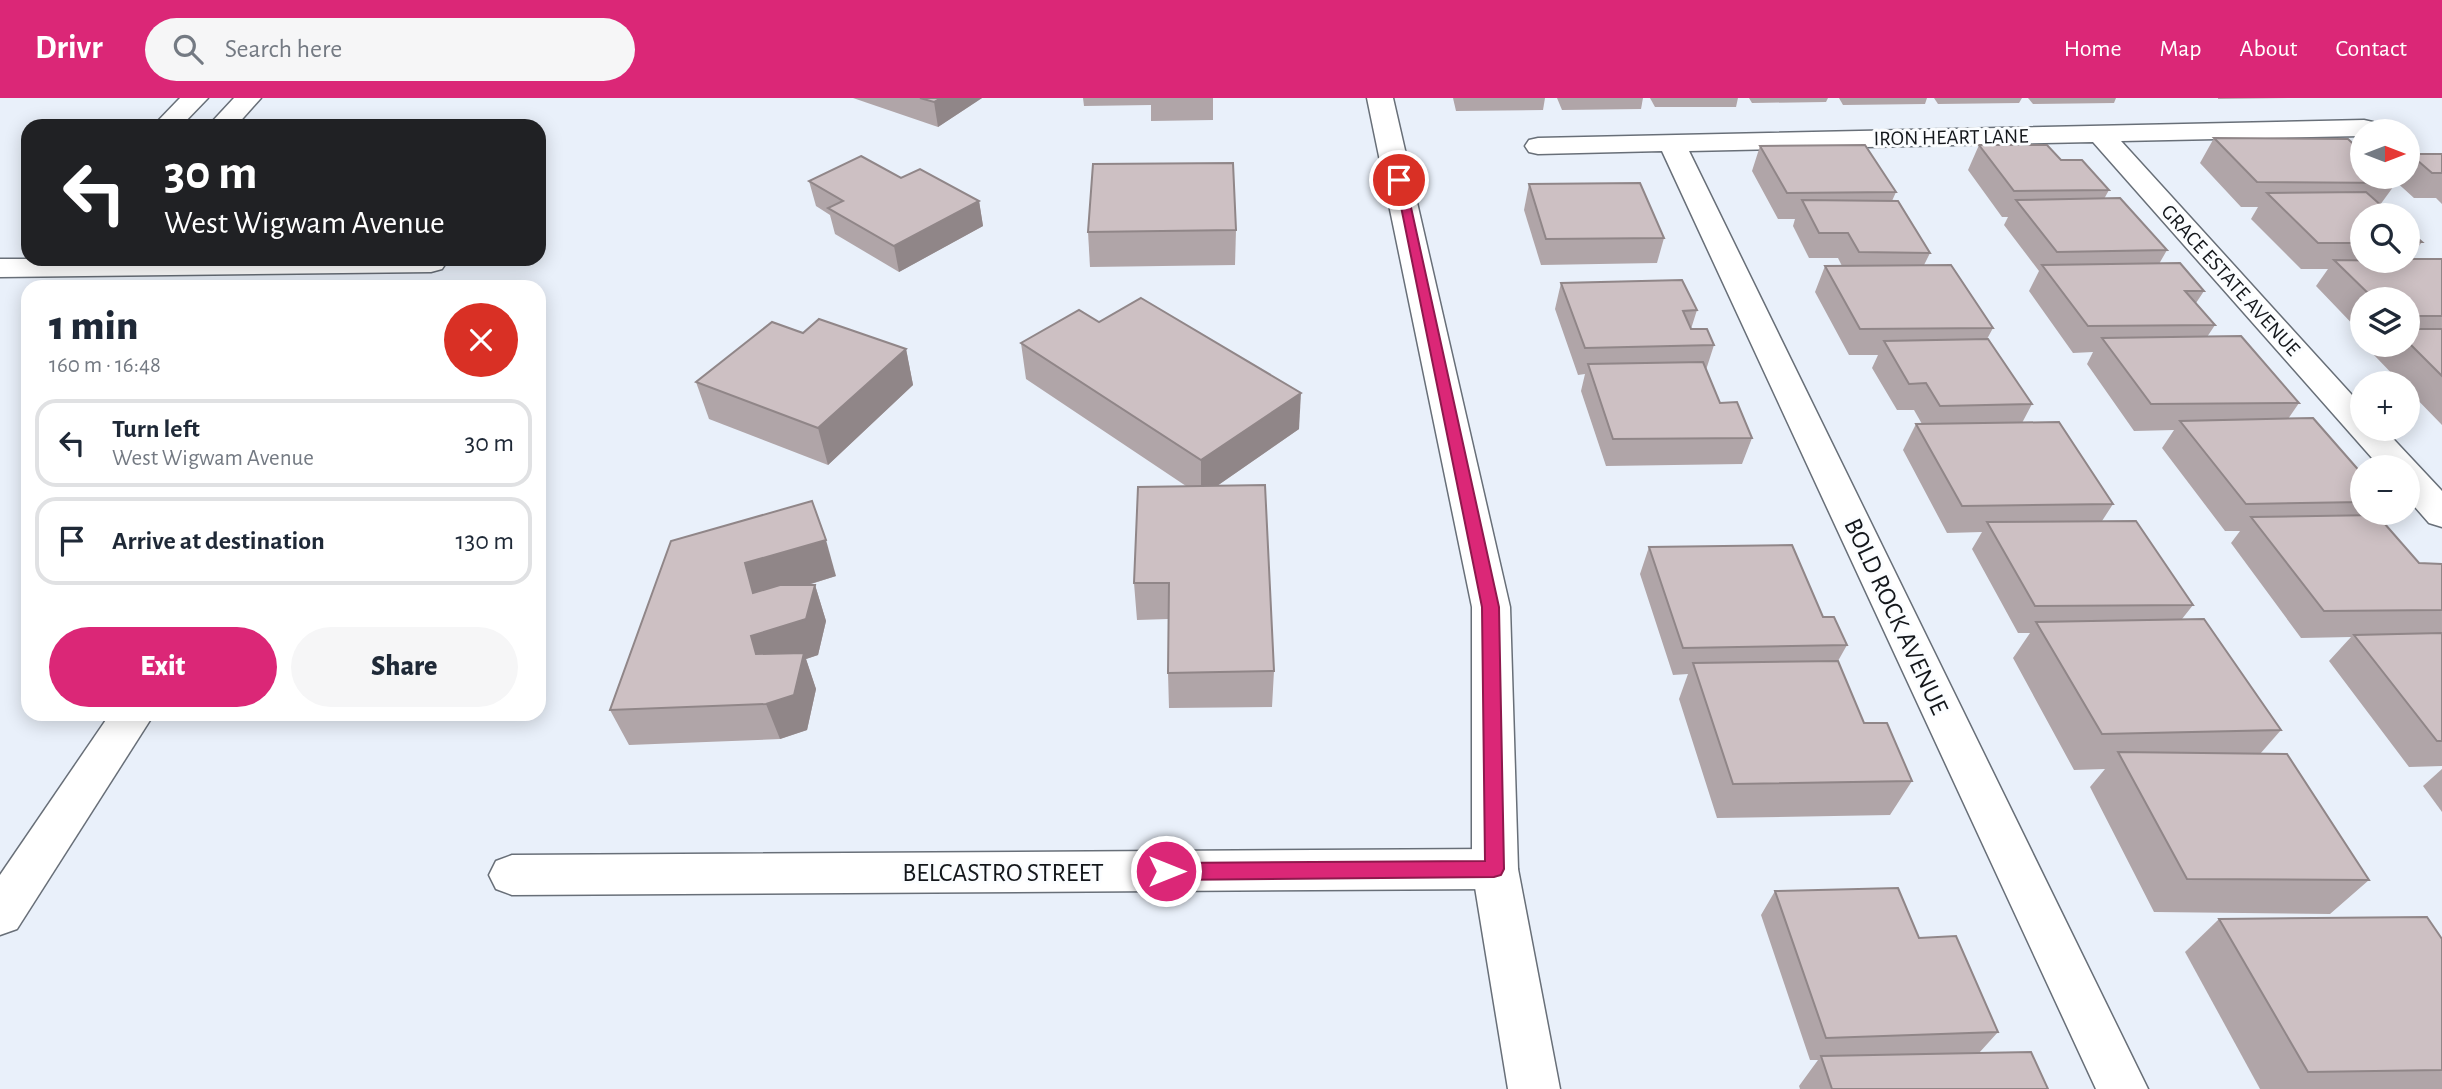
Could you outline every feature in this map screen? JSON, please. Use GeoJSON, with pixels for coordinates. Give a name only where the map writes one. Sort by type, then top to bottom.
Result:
{"type":"FeatureCollection","features":[{"type":"Feature","properties":{"kind":"street"},"geometry":{"type":"LineString","coordinates":[[173,119],[195,98]]}},
{"type":"Feature","properties":{"kind":"street"},"geometry":{"type":"LineString","coordinates":[[228,119],[248,98]]}},
{"type":"Feature","properties":{"kind":"street"},"geometry":{"type":"LineString","coordinates":[[1380,98],[1490,607],[1494,869],[1534,1089]]}},
{"type":"Feature","properties":{"kind":"street","name":"IRON HEART LANE"},"geometry":{"type":"LineString","coordinates":[[1538,146],[2350,128]]}},
{"type":"Feature","properties":{"kind":"street","name":"GRACE ESTATE AVENUE"},"geometry":{"type":"LineString","coordinates":[[2100,134],[2350,411]]}},
{"type":"Feature","properties":{"kind":"street","name":"BOLD ROCK AVENUE"},"geometry":{"type":"LineString","coordinates":[[1672,143],[2122,1089]]}},
{"type":"Feature","properties":{"kind":"street"},"geometry":{"type":"LineString","coordinates":[[234,266],[427,270]]}},
{"type":"Feature","properties":{"kind":"street","name":"GRACE ESTATE AVENUE"},"geometry":{"type":"LineString","coordinates":[[2377,441],[2389,455]]}},
{"type":"Feature","properties":{"kind":"street"},"geometry":{"type":"LineString","coordinates":[[2420,489],[2442,514]]}},
{"type":"Feature","properties":{"kind":"street"},"geometry":{"type":"LineString","coordinates":[[0,914],[128,721]]}},
{"type":"Feature","properties":{"kind":"street","name":"BELCASTRO STREET"},"geometry":{"type":"LineString","coordinates":[[512,875],[1494,869]]}},
{"type":"Feature","properties":{"kind":"building"},"geometry":{"type":"Polygon","coordinates":[[[920,98],[941,98],[934,102],[920,98]]]}},
{"type":"Feature","properties":{"kind":"building"},"geometry":{"type":"Polygon","coordinates":[[[2214,138],[2350,141],[2350,183],[2257,182],[2214,138]]]}},
{"type":"Feature","properties":{"kind":"building"},"geometry":{"type":"Polygon","coordinates":[[[1865,145],[1896,192],[1787,193],[1760,146],[1865,145]]]}},
{"type":"Feature","properties":{"kind":"building"},"geometry":{"type":"Polygon","coordinates":[[[1979,145],[2047,145],[2061,160],[2082,160],[2109,190],[2014,191],[1979,145]]]}},
{"type":"Feature","properties":{"kind":"building"},"geometry":{"type":"Polygon","coordinates":[[[2420,154],[2442,154],[2442,173],[2432,173],[2420,163],[2420,154]]]}},
{"type":"Feature","properties":{"kind":"building"},"geometry":{"type":"Polygon","coordinates":[[[861,156],[901,178],[920,169],[979,201],[894,246],[828,208],[843,201],[809,181],[861,156]]]}},
{"type":"Feature","properties":{"kind":"building"},"geometry":{"type":"Polygon","coordinates":[[[1233,163],[1236,230],[1088,232],[1093,164],[1233,163]]]}},
{"type":"Feature","properties":{"kind":"building"},"geometry":{"type":"Polygon","coordinates":[[[1640,183],[1664,238],[1546,239],[1529,184],[1640,183]]]}},
{"type":"Feature","properties":{"kind":"building"},"geometry":{"type":"Polygon","coordinates":[[[2366,192],[2378,203],[2350,203],[2350,243],[2318,243],[2267,193],[2366,192]]]}},
{"type":"Feature","properties":{"kind":"building"},"geometry":{"type":"Polygon","coordinates":[[[2120,198],[2167,250],[2057,252],[2016,200],[2120,198]]]}},
{"type":"Feature","properties":{"kind":"building"},"geometry":{"type":"Polygon","coordinates":[[[1802,200],[1898,201],[1930,253],[1859,252],[1848,233],[1819,233],[1802,200]]]}},
{"type":"Feature","properties":{"kind":"building"},"geometry":{"type":"Polygon","coordinates":[[[2420,259],[2442,259],[2442,316],[2420,316],[2420,287],[2362,287],[2334,260],[2350,260],[2350,273],[2420,273],[2420,259]]]}},
{"type":"Feature","properties":{"kind":"building"},"geometry":{"type":"Polygon","coordinates":[[[2180,263],[2204,291],[2185,291],[2215,325],[2088,326],[2042,265],[2180,263]]]}},
{"type":"Feature","properties":{"kind":"building"},"geometry":{"type":"Polygon","coordinates":[[[1951,265],[1993,328],[1860,329],[1825,266],[1951,265]]]}},
{"type":"Feature","properties":{"kind":"building"},"geometry":{"type":"Polygon","coordinates":[[[1682,280],[1697,310],[1683,311],[1691,329],[1707,329],[1714,345],[1585,348],[1561,283],[1682,280]]]}},
{"type":"Feature","properties":{"kind":"building"},"geometry":{"type":"Polygon","coordinates":[[[1141,298],[1301,393],[1201,460],[1021,343],[1079,310],[1099,322],[1141,298]]]}},
{"type":"Feature","properties":{"kind":"building"},"geometry":{"type":"Polygon","coordinates":[[[819,319],[906,349],[818,428],[696,382],[772,322],[803,333],[819,319]]]}},
{"type":"Feature","properties":{"kind":"building"},"geometry":{"type":"Polygon","coordinates":[[[2420,329],[2442,329],[2442,376],[2420,354],[2420,329]]]}},
{"type":"Feature","properties":{"kind":"building"},"geometry":{"type":"Polygon","coordinates":[[[2241,336],[2299,403],[2151,404],[2102,338],[2241,336]]]}},
{"type":"Feature","properties":{"kind":"building"},"geometry":{"type":"Polygon","coordinates":[[[1988,339],[2032,404],[1940,406],[1926,383],[1909,384],[1884,341],[1988,339]]]}},
{"type":"Feature","properties":{"kind":"building"},"geometry":{"type":"Polygon","coordinates":[[[1703,362],[1720,403],[1737,402],[1752,438],[1613,439],[1588,364],[1703,362]]]}},
{"type":"Feature","properties":{"kind":"building"},"geometry":{"type":"Polygon","coordinates":[[[2313,418],[2350,460],[2350,502],[2246,504],[2180,421],[2313,418]]]}},
{"type":"Feature","properties":{"kind":"building"},"geometry":{"type":"Polygon","coordinates":[[[2059,422],[2113,504],[1962,506],[1916,424],[2059,422]]]}},
{"type":"Feature","properties":{"kind":"building"},"geometry":{"type":"Polygon","coordinates":[[[1265,485],[1274,671],[1168,673],[1169,583],[1134,583],[1138,487],[1265,485]]]}},
{"type":"Feature","properties":{"kind":"building"},"geometry":{"type":"Polygon","coordinates":[[[812,501],[826,540],[745,563],[753,593],[780,585],[815,585],[806,619],[751,636],[756,654],[804,653],[794,695],[766,704],[610,710],[671,541],[812,501]]]}},
{"type":"Feature","properties":{"kind":"building"},"geometry":{"type":"Polygon","coordinates":[[[2350,515],[2350,525],[2386,525],[2419,563],[2442,564],[2442,610],[2324,611],[2251,517],[2350,515]]]}},
{"type":"Feature","properties":{"kind":"building"},"geometry":{"type":"Polygon","coordinates":[[[2136,521],[2193,605],[2035,606],[1987,522],[2136,521]]]}},
{"type":"Feature","properties":{"kind":"building"},"geometry":{"type":"Polygon","coordinates":[[[1792,545],[1823,617],[1834,617],[1847,645],[1683,648],[1649,547],[1792,545]]]}},
{"type":"Feature","properties":{"kind":"building"},"geometry":{"type":"Polygon","coordinates":[[[2204,619],[2281,730],[2102,734],[2036,622],[2204,619]]]}},
{"type":"Feature","properties":{"kind":"building"},"geometry":{"type":"Polygon","coordinates":[[[2442,633],[2442,741],[2437,741],[2354,635],[2442,633]]]}},
{"type":"Feature","properties":{"kind":"building"},"geometry":{"type":"Polygon","coordinates":[[[1838,661],[1864,723],[1887,723],[1912,781],[1733,784],[1693,663],[1838,661]]]}},
{"type":"Feature","properties":{"kind":"building"},"geometry":{"type":"Polygon","coordinates":[[[2118,752],[2287,754],[2369,880],[2187,879],[2118,752]]]}},
{"type":"Feature","properties":{"kind":"building"},"geometry":{"type":"Polygon","coordinates":[[[1898,888],[1919,938],[1956,936],[1998,1032],[1826,1038],[1775,891],[1898,888]]]}},
{"type":"Feature","properties":{"kind":"building"},"geometry":{"type":"Polygon","coordinates":[[[2427,917],[2442,939],[2442,1070],[2308,1072],[2219,919],[2427,917]]]}},
{"type":"Feature","properties":{"kind":"building"},"geometry":{"type":"Polygon","coordinates":[[[2031,1052],[2048,1089],[1832,1089],[1821,1056],[2031,1052]]]}},
{"type":"Feature","properties":{"kind":"route"},"geometry":{"type":"LineString","coordinates":[[1166,871],[1494,869],[1490,607],[1399,180]]}}]}
